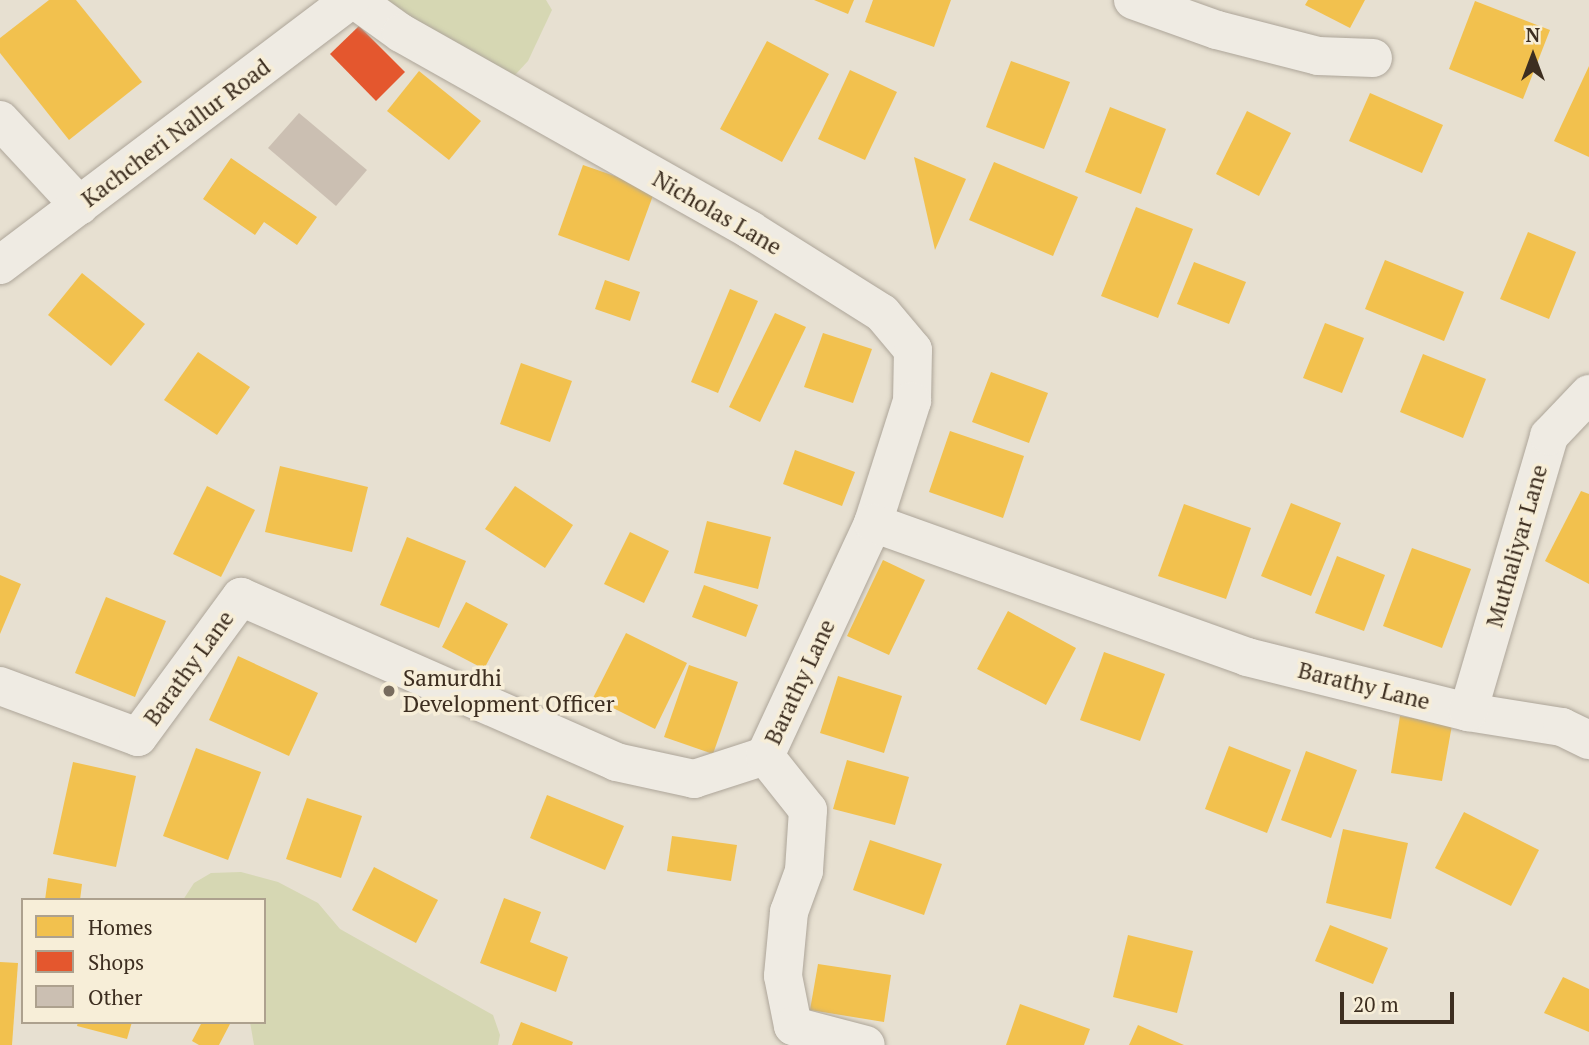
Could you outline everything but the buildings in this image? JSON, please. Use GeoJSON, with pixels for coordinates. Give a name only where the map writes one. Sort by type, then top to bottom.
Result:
{"type":"FeatureCollection","features":[{"type":"Feature","properties":{"kind":"street","name":"Kachcheri Nallur Road"},"geometry":{"type":"LineString","coordinates":[[0,265],[353,0]]}},
{"type":"Feature","properties":{"kind":"street","name":"Nicholas Lane"},"geometry":{"type":"LineString","coordinates":[[353,0],[401,33],[750,230],[882,313],[913,350],[912,401],[873,523]]}},
{"type":"Feature","properties":{"kind":"street"},"geometry":{"type":"LineString","coordinates":[[1133,0],[1217,30],[1318,56],[1373,58]]}},
{"type":"Feature","properties":{"kind":"street"},"geometry":{"type":"LineString","coordinates":[[0,120],[80,206]]}},
{"type":"Feature","properties":{"kind":"street","name":"Muthaliyar Lane"},"geometry":{"type":"LineString","coordinates":[[1468,712],[1549,436],[1589,394]]}},
{"type":"Feature","properties":{"kind":"street","name":"Barathy Lane"},"geometry":{"type":"LineString","coordinates":[[0,686],[138,737],[241,597],[616,762],[694,779],[765,756],[873,523],[1247,657],[1468,712],[1562,727],[1589,740]]}},
{"type":"Feature","properties":{"kind":"street"},"geometry":{"type":"LineString","coordinates":[[765,756],[808,810],[804,871],[789,912],[783,976],[793,1026],[856,1044]]}},
{"type":"Feature","properties":{"kind":"green space"},"geometry":{"type":"Polygon","coordinates":[[[355,0],[546,0],[552,10],[528,61],[501,90],[355,0]]]}},
{"type":"Feature","properties":{"kind":"green space"},"geometry":{"type":"Polygon","coordinates":[[[241,872],[278,882],[318,903],[340,929],[493,1015],[500,1035],[498,1045],[254,1045],[250,1024],[266,1024],[266,898],[184,898],[194,883],[211,873],[241,872]]]}},
{"type":"Feature","properties":{"kind":"place","name":"Samurdhi Development Officer"},"geometry":{"type":"Point","coordinates":[389,691]}}]}
